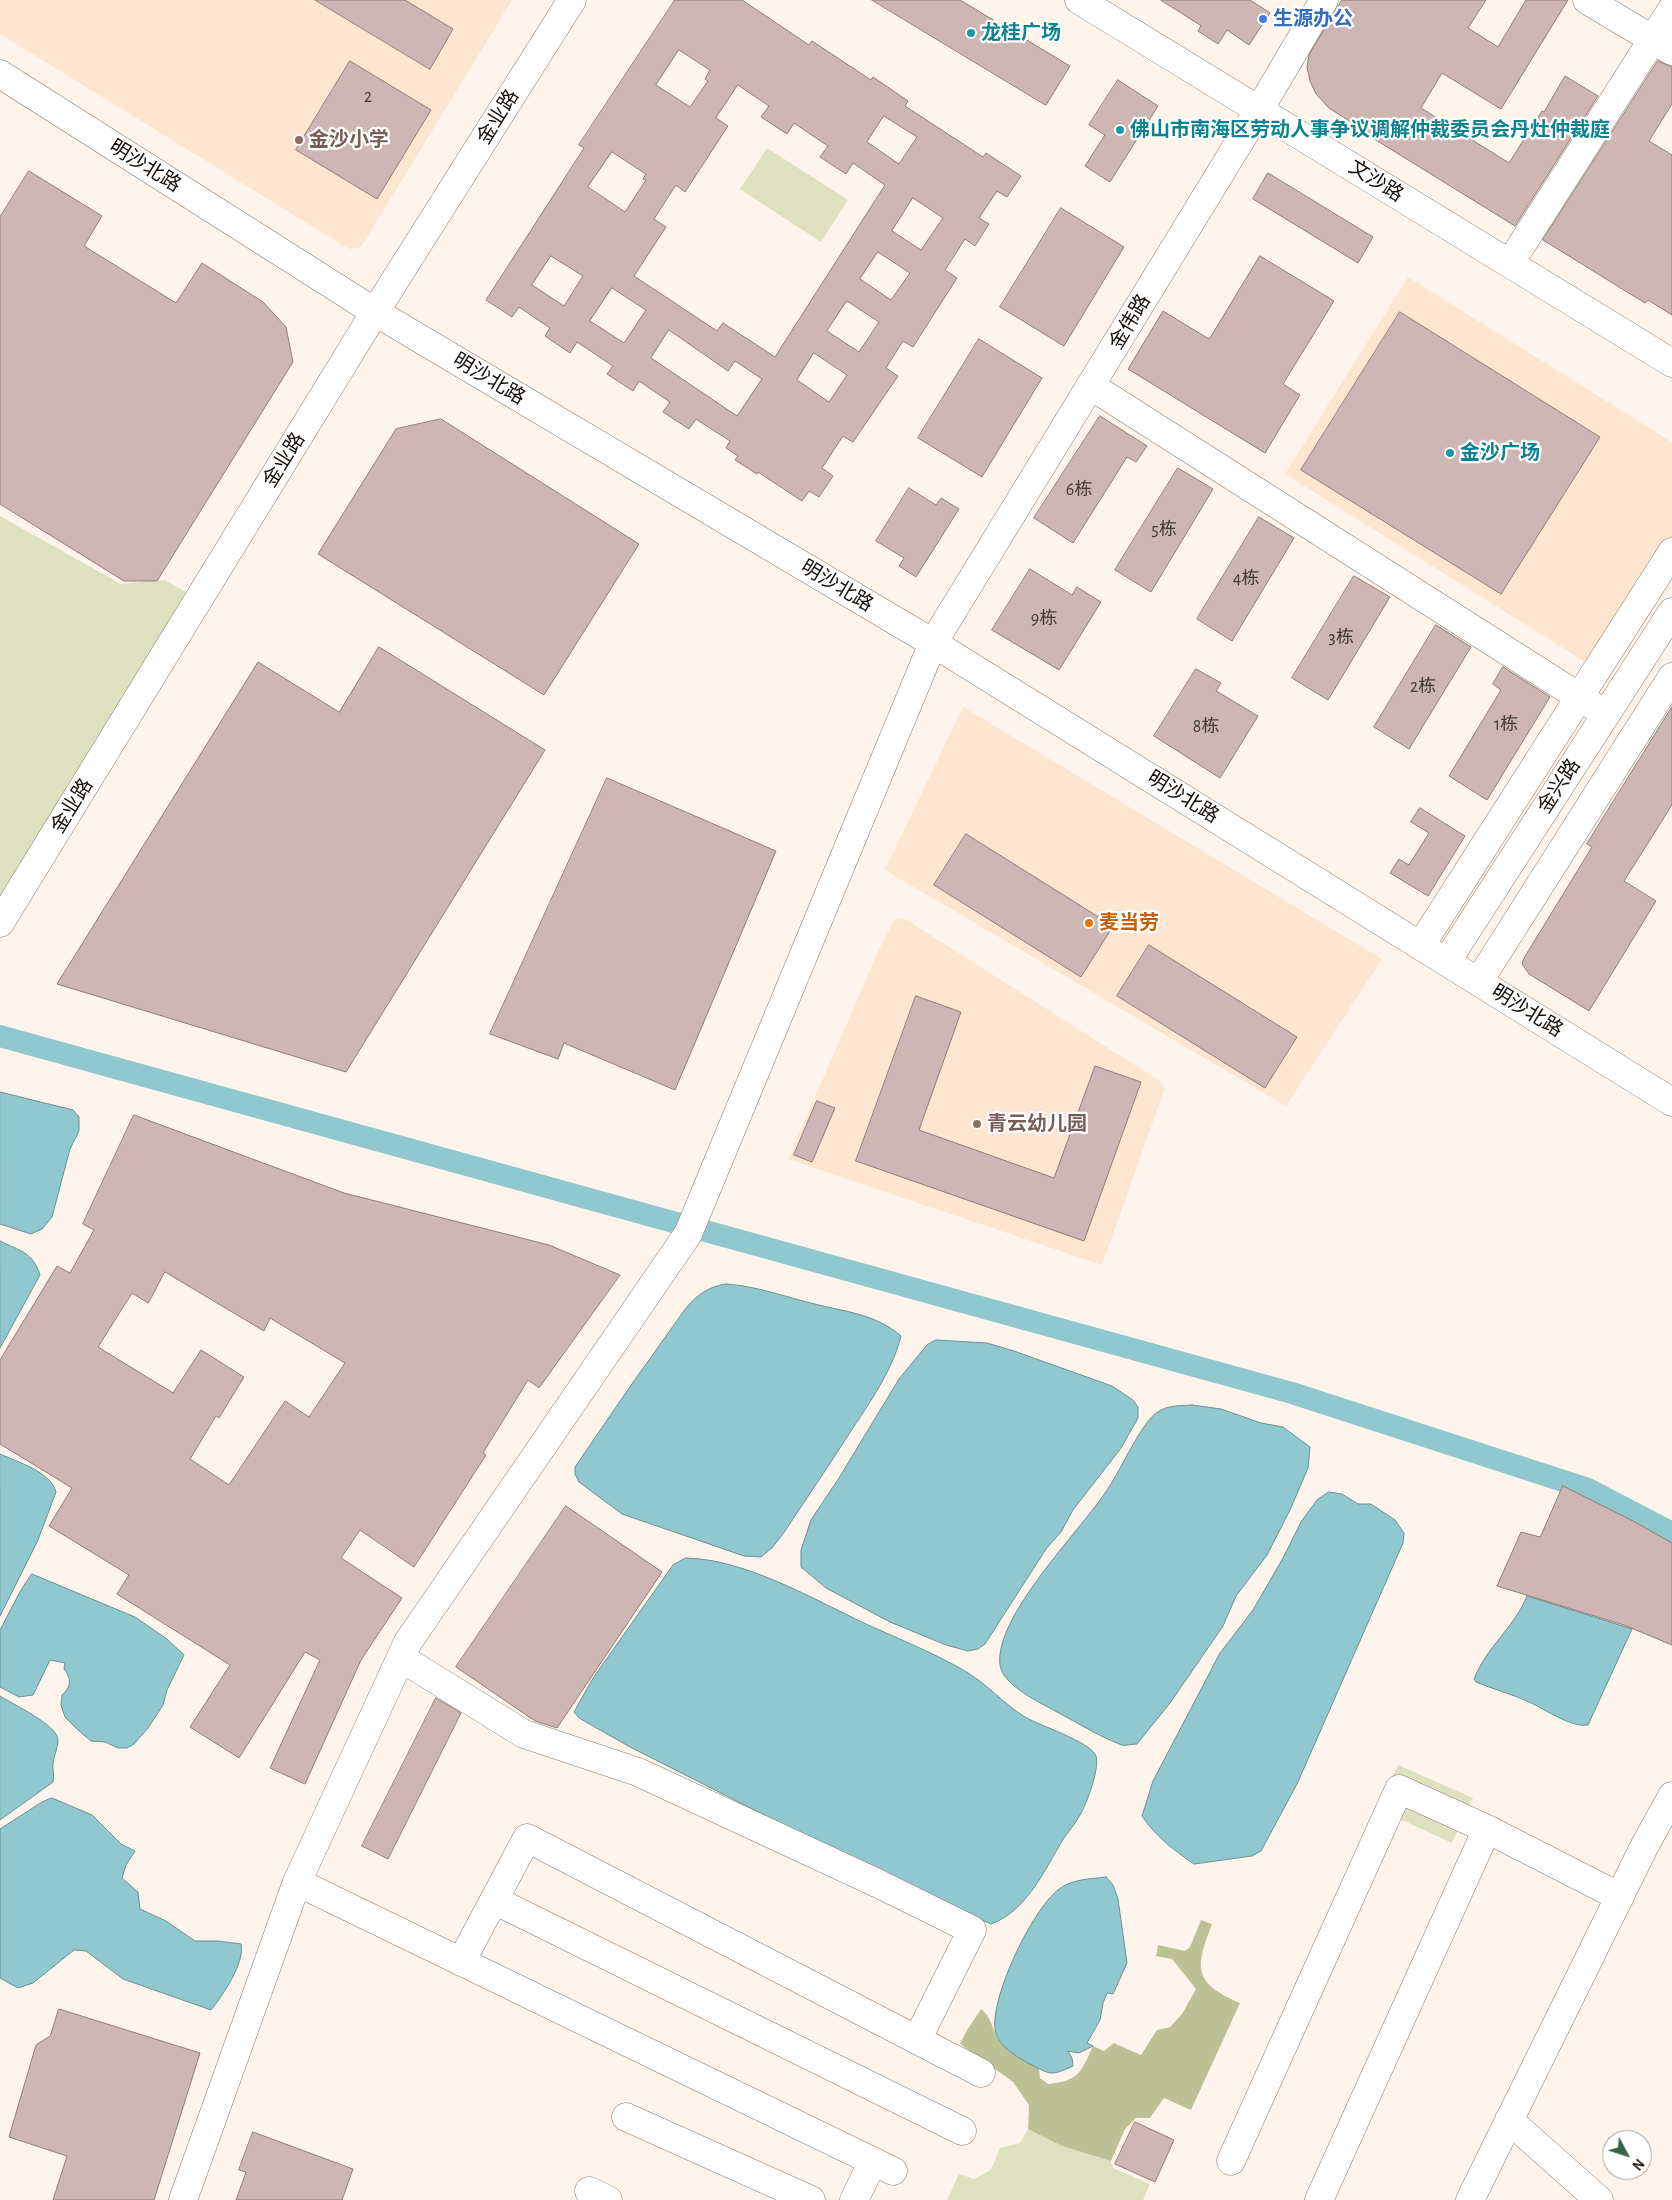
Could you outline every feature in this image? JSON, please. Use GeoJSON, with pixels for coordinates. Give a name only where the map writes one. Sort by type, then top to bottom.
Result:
{"type":"FeatureCollection","features":[{"type":"Feature","properties":{"kind":"street","name":"金业路"},"geometry":{"type":"LineString","coordinates":[[0,923],[375,312],[572,0]]}},
{"type":"Feature","properties":{"kind":"street","name":"文沙路"},"geometry":{"type":"LineString","coordinates":[[1080,0],[1672,363]]}},
{"type":"Feature","properties":{"kind":"street","name":"金伟路"},"geometry":{"type":"LineString","coordinates":[[183,2200],[297,1882],[408,1642],[693,1224],[933,643],[1260,110],[1324,0]]}},
{"type":"Feature","properties":{"kind":"street"},"geometry":{"type":"LineString","coordinates":[[1587,0],[1663,45]]}},
{"type":"Feature","properties":{"kind":"street"},"geometry":{"type":"LineString","coordinates":[[1510,264],[1663,45],[1672,9]]}},
{"type":"Feature","properties":{"kind":"street","name":"明沙北路"},"geometry":{"type":"LineString","coordinates":[[0,74],[375,312],[933,643],[1672,1102]]}},
{"type":"Feature","properties":{"kind":"street"},"geometry":{"type":"LineString","coordinates":[[1090,386],[1606,714]]}},
{"type":"Feature","properties":{"kind":"street"},"geometry":{"type":"LineString","coordinates":[[1421,945],[1672,552]]}},
{"type":"Feature","properties":{"kind":"street","name":"金兴路"},"geometry":{"type":"LineString","coordinates":[[1447,961],[1672,612]]}},
{"type":"Feature","properties":{"kind":"street"},"geometry":{"type":"LineString","coordinates":[[1479,981],[1672,677]]}},
{"type":"Feature","properties":{"kind":"street"},"geometry":{"type":"LineString","coordinates":[[401,1658],[524,1734],[638,1772],[879,1884],[972,1930],[917,2040]]}},
{"type":"Feature","properties":{"kind":"street"},"geometry":{"type":"LineString","coordinates":[[1231,2161],[1399,1789],[1487,1830],[1620,1897]]}},
{"type":"Feature","properties":{"kind":"street"},"geometry":{"type":"LineString","coordinates":[[1470,2200],[1672,1796]]}},
{"type":"Feature","properties":{"kind":"street"},"geometry":{"type":"LineString","coordinates":[[1319,2200],[1487,1830]]}},
{"type":"Feature","properties":{"kind":"street"},"geometry":{"type":"LineString","coordinates":[[461,1962],[527,1838],[981,2073]]}},
{"type":"Feature","properties":{"kind":"street"},"geometry":{"type":"LineString","coordinates":[[297,1882],[883,2166],[854,2200]]}},
{"type":"Feature","properties":{"kind":"street"},"geometry":{"type":"LineString","coordinates":[[494,1900],[962,2131]]}},
{"type":"Feature","properties":{"kind":"street"},"geometry":{"type":"LineString","coordinates":[[626,2117],[811,2200]]}},
{"type":"Feature","properties":{"kind":"street"},"geometry":{"type":"LineString","coordinates":[[1509,2120],[1600,2200]]}},
{"type":"Feature","properties":{"kind":"shaded area","name":"金沙小学"},"geometry":{"type":"Polygon","coordinates":[[[0,0],[512,0],[361,247],[349,249],[0,34],[0,0]]]}},
{"type":"Feature","properties":{"kind":"shaded area","name":"金沙广场"},"geometry":{"type":"Polygon","coordinates":[[[1408,277],[1672,442],[1672,545],[1595,668],[1285,474],[1408,277]]]}},
{"type":"Feature","properties":{"kind":"shaded area"},"geometry":{"type":"Polygon","coordinates":[[[963,707],[1382,959],[1286,1106],[885,870],[963,707]]]}},
{"type":"Feature","properties":{"kind":"shaded area","name":"青云幼儿园"},"geometry":{"type":"Polygon","coordinates":[[[898,918],[905,919],[1160,1081],[1164,1090],[1102,1265],[788,1159],[882,943],[893,922],[898,918]]]}},
{"type":"Feature","properties":{"kind":"green space"},"geometry":{"type":"Polygon","coordinates":[[[767,148],[848,200],[821,242],[740,189],[767,148]]]}},
{"type":"Feature","properties":{"kind":"green space"},"geometry":{"type":"Polygon","coordinates":[[[0,516],[121,584],[165,580],[193,596],[0,911],[0,516]]]}},
{"type":"Feature","properties":{"kind":"green space"},"geometry":{"type":"Polygon","coordinates":[[[1398,1765],[1473,1798],[1452,1843],[1378,1809],[1398,1765]]]}},
{"type":"Feature","properties":{"kind":"green space"},"geometry":{"type":"Polygon","coordinates":[[[1201,1920],[1212,1924],[1203,1952],[1202,1973],[1206,1981],[1213,1988],[1240,2003],[1191,2110],[1164,2098],[1150,2118],[1136,2118],[1125,2129],[1111,2161],[1062,2146],[1028,2129],[1029,2105],[1013,2082],[960,2044],[981,2009],[988,2017],[1001,2043],[1014,2054],[1039,2068],[1040,2078],[1048,2084],[1073,2078],[1078,2074],[1093,2046],[1104,2051],[1114,2043],[1141,2055],[1157,2030],[1170,2027],[1182,2014],[1196,1989],[1172,1959],[1156,1956],[1158,1945],[1185,1951],[1190,1947],[1201,1920]]]}},
{"type":"Feature","properties":{"kind":"green space"},"geometry":{"type":"Polygon","coordinates":[[[1028,2129],[1062,2146],[1111,2161],[1113,2168],[1150,2184],[1143,2200],[947,2200],[959,2174],[974,2179],[991,2170],[1000,2148],[1020,2143],[1028,2129]]]}},
{"type":"Feature","properties":{"kind":"water"},"geometry":{"type":"Polygon","coordinates":[[[0,1092],[73,1110],[79,1117],[79,1131],[70,1149],[52,1217],[42,1229],[31,1234],[0,1224],[0,1092]]]}},
{"type":"Feature","properties":{"kind":"water"},"geometry":{"type":"Polygon","coordinates":[[[0,1241],[30,1257],[34,1261],[40,1275],[0,1348],[0,1241]]]}},
{"type":"Feature","properties":{"kind":"water"},"geometry":{"type":"Polygon","coordinates":[[[726,1284],[761,1290],[862,1315],[882,1323],[901,1336],[892,1362],[872,1399],[785,1531],[772,1548],[761,1557],[744,1556],[622,1514],[579,1482],[575,1474],[575,1467],[686,1308],[704,1292],[726,1284]]]}},
{"type":"Feature","properties":{"kind":"water"},"geometry":{"type":"Polygon","coordinates":[[[936,1340],[987,1343],[1014,1351],[1112,1386],[1133,1400],[1138,1407],[1138,1418],[1121,1448],[1073,1510],[1061,1532],[1046,1549],[985,1644],[978,1649],[968,1651],[946,1645],[890,1622],[826,1588],[801,1567],[801,1550],[811,1520],[839,1478],[899,1379],[927,1345],[936,1340]]]}},
{"type":"Feature","properties":{"kind":"water"},"geometry":{"type":"Polygon","coordinates":[[[1192,1405],[1221,1409],[1261,1423],[1283,1427],[1310,1447],[1308,1468],[1290,1510],[1267,1555],[1236,1596],[1223,1626],[1170,1703],[1137,1744],[1122,1745],[1097,1734],[1015,1687],[1003,1673],[1000,1665],[1002,1645],[1010,1623],[1024,1600],[1040,1576],[1105,1493],[1150,1419],[1156,1413],[1173,1406],[1192,1405]]]}},
{"type":"Feature","properties":{"kind":"water"},"geometry":{"type":"Polygon","coordinates":[[[0,1454],[41,1473],[53,1485],[56,1492],[38,1540],[0,1616],[0,1454]]]}},
{"type":"Feature","properties":{"kind":"water"},"geometry":{"type":"Polygon","coordinates":[[[1329,1492],[1342,1494],[1358,1504],[1371,1504],[1395,1520],[1404,1533],[1403,1543],[1297,1784],[1261,1851],[1252,1856],[1194,1864],[1159,1837],[1142,1816],[1153,1781],[1220,1653],[1253,1610],[1301,1522],[1317,1500],[1329,1492]]]}},
{"type":"Feature","properties":{"kind":"water"},"geometry":{"type":"Polygon","coordinates":[[[686,1558],[732,1565],[755,1573],[801,1592],[929,1652],[973,1676],[1025,1717],[1074,1739],[1095,1754],[1097,1759],[1095,1775],[1083,1810],[1061,1842],[1039,1881],[1023,1902],[1003,1918],[991,1924],[907,1887],[630,1747],[579,1718],[574,1712],[593,1678],[673,1565],[686,1558]]]}},
{"type":"Feature","properties":{"kind":"water"},"geometry":{"type":"Polygon","coordinates":[[[32,1574],[135,1617],[167,1639],[184,1655],[167,1690],[163,1705],[148,1728],[134,1744],[127,1748],[118,1748],[105,1742],[91,1741],[65,1717],[61,1705],[62,1695],[69,1686],[69,1680],[64,1669],[65,1663],[50,1660],[33,1695],[19,1697],[0,1687],[0,1630],[21,1590],[32,1574]]]}},
{"type":"Feature","properties":{"kind":"water"},"geometry":{"type":"Polygon","coordinates":[[[1527,1596],[1632,1629],[1588,1725],[1565,1721],[1527,1701],[1476,1682],[1474,1679],[1486,1657],[1515,1618],[1527,1596]]]}},
{"type":"Feature","properties":{"kind":"water"},"geometry":{"type":"Polygon","coordinates":[[[0,1696],[34,1715],[51,1728],[58,1740],[53,1763],[53,1782],[0,1820],[0,1696]]]}},
{"type":"Feature","properties":{"kind":"water"},"geometry":{"type":"Polygon","coordinates":[[[52,1798],[92,1815],[121,1844],[135,1851],[126,1865],[122,1878],[138,1892],[140,1909],[166,1921],[195,1941],[241,1944],[240,1960],[232,1979],[211,2010],[123,1979],[86,1951],[74,1950],[33,1983],[18,1988],[0,1978],[0,1829],[42,1802],[52,1798]]]}},
{"type":"Feature","properties":{"kind":"water"},"geometry":{"type":"Polygon","coordinates":[[[1106,1877],[1113,1885],[1118,1899],[1127,1963],[1113,1994],[1107,1993],[1100,2020],[1087,2043],[1093,2046],[1079,2053],[1068,2051],[1072,2058],[1073,2066],[1059,2072],[1046,2072],[1007,2049],[996,2034],[996,2013],[1000,1995],[1016,1952],[1039,1912],[1051,1897],[1062,1887],[1072,1882],[1106,1877]]]}},
{"type":"Feature","properties":{"kind":"building"},"geometry":{"type":"Polygon","coordinates":[[[315,0],[405,0],[453,29],[430,69],[315,0]]]}},
{"type":"Feature","properties":{"kind":"building"},"geometry":{"type":"Polygon","coordinates":[[[675,0],[742,0],[809,45],[812,41],[871,80],[873,77],[908,101],[905,106],[983,157],[986,153],[1021,176],[1007,197],[997,191],[979,218],[989,224],[975,246],[965,239],[945,270],[957,278],[913,347],[903,341],[886,368],[898,376],[853,442],[843,436],[822,468],[833,476],[819,497],[809,491],[802,501],[758,472],[757,474],[735,460],[738,456],[726,448],[730,441],[696,419],[689,429],[663,412],[670,402],[639,381],[633,391],[607,374],[613,366],[577,342],[570,353],[545,336],[550,328],[519,307],[512,317],[486,300],[584,148],[579,145],[675,0]],[[679,50],[656,85],[690,107],[708,81],[705,79],[710,70],[679,50]],[[738,85],[716,118],[728,126],[685,192],[676,185],[654,219],[666,227],[634,276],[717,331],[723,323],[775,357],[885,185],[853,163],[846,174],[820,157],[828,146],[794,123],[787,134],[761,117],[769,106],[738,85]],[[884,116],[867,142],[899,164],[917,137],[884,116]],[[612,152],[588,187],[625,212],[646,180],[643,179],[646,174],[612,152]],[[913,198],[892,231],[921,250],[943,218],[913,198]],[[878,252],[860,279],[891,300],[910,273],[878,252]],[[551,256],[532,285],[564,306],[583,276],[551,256]],[[612,288],[590,321],[624,343],[646,310],[612,288]],[[847,301],[827,331],[859,352],[879,322],[847,301]],[[669,330],[651,358],[737,416],[762,379],[735,361],[728,371],[669,330]],[[814,353],[797,380],[829,402],[847,375],[814,353]]]}},
{"type":"Feature","properties":{"kind":"building","name":"龙桂广场"},"geometry":{"type":"Polygon","coordinates":[[[872,0],[960,0],[1070,66],[1046,105],[872,0]]]}},
{"type":"Feature","properties":{"kind":"building"},"geometry":{"type":"Polygon","coordinates":[[[1161,0],[1250,0],[1270,13],[1249,45],[1227,30],[1218,44],[1198,31],[1201,26],[1161,0]]]}},
{"type":"Feature","properties":{"kind":"building"},"geometry":{"type":"Polygon","coordinates":[[[1342,0],[1486,0],[1468,28],[1498,47],[1526,0],[1568,0],[1501,109],[1442,73],[1421,108],[1509,163],[1542,111],[1544,112],[1565,76],[1598,96],[1515,226],[1350,124],[1351,122],[1329,108],[1316,94],[1310,81],[1307,67],[1309,55],[1342,0]]]}},
{"type":"Feature","properties":{"kind":"building"},"geometry":{"type":"Polygon","coordinates":[[[350,61],[431,110],[377,199],[296,150],[350,61]]]}},
{"type":"Feature","properties":{"kind":"building"},"geometry":{"type":"Polygon","coordinates":[[[1658,61],[1672,67],[1672,104],[1649,141],[1672,155],[1672,315],[1648,300],[1645,303],[1543,240],[1658,61]]]}},
{"type":"Feature","properties":{"kind":"building","name":"佛山市南海区劳动人事争议调解仲裁委员会丹灶仲裁庭"},"geometry":{"type":"Polygon","coordinates":[[[1118,80],[1158,106],[1110,182],[1085,166],[1105,135],[1089,125],[1118,80]]]}},
{"type":"Feature","properties":{"kind":"building"},"geometry":{"type":"Polygon","coordinates":[[[29,171],[102,216],[84,246],[176,303],[202,263],[263,302],[286,327],[293,362],[157,581],[124,581],[0,504],[0,217],[29,171]]]}},
{"type":"Feature","properties":{"kind":"building"},"geometry":{"type":"Polygon","coordinates":[[[1268,173],[1373,237],[1358,263],[1253,199],[1268,173]]]}},
{"type":"Feature","properties":{"kind":"building"},"geometry":{"type":"Polygon","coordinates":[[[1061,208],[1124,247],[1064,346],[1000,307],[1061,208]]]}},
{"type":"Feature","properties":{"kind":"building"},"geometry":{"type":"Polygon","coordinates":[[[1260,256],[1334,301],[1283,384],[1300,395],[1265,453],[1128,369],[1163,311],[1209,339],[1260,256]]]}},
{"type":"Feature","properties":{"kind":"building","name":"金沙广场"},"geometry":{"type":"Polygon","coordinates":[[[1400,312],[1600,437],[1501,594],[1301,470],[1400,312]]]}},
{"type":"Feature","properties":{"kind":"building"},"geometry":{"type":"Polygon","coordinates":[[[979,339],[1042,378],[982,477],[918,438],[979,339]]]}},
{"type":"Feature","properties":{"kind":"building"},"geometry":{"type":"Polygon","coordinates":[[[1100,416],[1147,446],[1136,462],[1127,457],[1073,543],[1034,518],[1100,416]]]}},
{"type":"Feature","properties":{"kind":"building"},"geometry":{"type":"Polygon","coordinates":[[[441,419],[639,544],[544,695],[318,554],[396,429],[441,419]]]}},
{"type":"Feature","properties":{"kind":"building"},"geometry":{"type":"Polygon","coordinates":[[[1178,468],[1213,489],[1151,592],[1115,570],[1178,468]]]}},
{"type":"Feature","properties":{"kind":"building"},"geometry":{"type":"Polygon","coordinates":[[[909,488],[936,505],[941,498],[959,509],[916,577],[899,566],[904,558],[876,541],[909,488]]]}},
{"type":"Feature","properties":{"kind":"building"},"geometry":{"type":"Polygon","coordinates":[[[1259,517],[1294,538],[1232,641],[1197,619],[1259,517]]]}},
{"type":"Feature","properties":{"kind":"building"},"geometry":{"type":"Polygon","coordinates":[[[1030,569],[1072,595],[1077,587],[1101,602],[1059,670],[992,630],[1030,569]]]}},
{"type":"Feature","properties":{"kind":"building"},"geometry":{"type":"Polygon","coordinates":[[[1354,576],[1390,597],[1328,700],[1292,678],[1354,576]]]}},
{"type":"Feature","properties":{"kind":"building"},"geometry":{"type":"Polygon","coordinates":[[[1436,625],[1471,647],[1409,749],[1374,727],[1436,625]]]}},
{"type":"Feature","properties":{"kind":"building"},"geometry":{"type":"Polygon","coordinates":[[[379,647],[545,750],[346,1072],[57,984],[258,662],[339,712],[379,647]]]}},
{"type":"Feature","properties":{"kind":"building"},"geometry":{"type":"Polygon","coordinates":[[[1503,667],[1550,697],[1487,800],[1449,776],[1501,690],[1493,684],[1503,667]]]}},
{"type":"Feature","properties":{"kind":"building"},"geometry":{"type":"Polygon","coordinates":[[[1196,669],[1221,683],[1216,691],[1258,716],[1220,778],[1154,736],[1196,669]]]}},
{"type":"Feature","properties":{"kind":"building"},"geometry":{"type":"Polygon","coordinates":[[[1672,707],[1672,805],[1624,881],[1656,901],[1589,1011],[1529,974],[1522,964],[1592,847],[1587,844],[1672,707]]]}},
{"type":"Feature","properties":{"kind":"building"},"geometry":{"type":"Polygon","coordinates":[[[607,778],[776,851],[675,1090],[564,1043],[558,1059],[490,1034],[607,778]]]}},
{"type":"Feature","properties":{"kind":"building"},"geometry":{"type":"Polygon","coordinates":[[[1420,808],[1465,836],[1428,896],[1390,873],[1399,859],[1409,865],[1429,833],[1411,822],[1420,808]]]}},
{"type":"Feature","properties":{"kind":"building"},"geometry":{"type":"Polygon","coordinates":[[[966,834],[1113,926],[1081,977],[934,885],[966,834]]]}},
{"type":"Feature","properties":{"kind":"building"},"geometry":{"type":"Polygon","coordinates":[[[1149,945],[1297,1037],[1265,1088],[1117,996],[1149,945]]]}},
{"type":"Feature","properties":{"kind":"building"},"geometry":{"type":"Polygon","coordinates":[[[916,996],[961,1012],[919,1130],[1054,1178],[1095,1066],[1141,1082],[1084,1241],[856,1161],[916,996]]]}},
{"type":"Feature","properties":{"kind":"building"},"geometry":{"type":"Polygon","coordinates":[[[817,1101],[835,1108],[812,1162],[794,1155],[817,1101]]]}},
{"type":"Feature","properties":{"kind":"building"},"geometry":{"type":"Polygon","coordinates":[[[134,1115],[344,1193],[549,1245],[620,1275],[539,1388],[528,1380],[483,1453],[486,1455],[414,1567],[360,1530],[341,1558],[402,1598],[361,1660],[305,1784],[270,1768],[320,1660],[305,1652],[239,1758],[190,1727],[230,1665],[117,1594],[129,1575],[49,1526],[72,1488],[0,1444],[0,1360],[57,1266],[70,1273],[94,1230],[83,1224],[134,1115]],[[165,1272],[148,1303],[132,1293],[98,1347],[173,1393],[201,1350],[244,1377],[219,1418],[216,1416],[190,1459],[229,1485],[285,1401],[309,1417],[345,1363],[270,1318],[264,1331],[165,1272]]]}},
{"type":"Feature","properties":{"kind":"building"},"geometry":{"type":"Polygon","coordinates":[[[1563,1486],[1672,1543],[1672,1645],[1624,1625],[1497,1586],[1521,1532],[1540,1537],[1563,1486]]]}},
{"type":"Feature","properties":{"kind":"building"},"geometry":{"type":"Polygon","coordinates":[[[566,1506],[662,1572],[557,1728],[535,1721],[456,1667],[566,1506]]]}},
{"type":"Feature","properties":{"kind":"building"},"geometry":{"type":"Polygon","coordinates":[[[436,1698],[461,1713],[388,1859],[362,1846],[436,1698]]]}},
{"type":"Feature","properties":{"kind":"building"},"geometry":{"type":"Polygon","coordinates":[[[59,2009],[200,2053],[154,2200],[53,2200],[67,2156],[9,2137],[36,2045],[50,2036],[59,2009]]]}},
{"type":"Feature","properties":{"kind":"building"},"geometry":{"type":"Polygon","coordinates":[[[1135,2122],[1174,2140],[1155,2182],[1115,2164],[1135,2122]]]}},
{"type":"Feature","properties":{"kind":"building"},"geometry":{"type":"Polygon","coordinates":[[[253,2132],[353,2169],[342,2200],[236,2200],[246,2172],[239,2170],[253,2132]]]}},
{"type":"Feature","properties":{"kind":"waterway"},"geometry":{"type":"LineString","coordinates":[[0,1036],[1292,1393],[1588,1489],[1672,1533]]}},
{"type":"Feature","properties":{"kind":"place","name":"生源办公"},"geometry":{"type":"Point","coordinates":[1263,19]}},
{"type":"Feature","properties":{"kind":"place","name":"龙桂广场"},"geometry":{"type":"Point","coordinates":[971,33]}},
{"type":"Feature","properties":{"kind":"place","name":"佛山市南海区劳动人事争议调解仲裁委员会丹灶仲裁庭"},"geometry":{"type":"Point","coordinates":[1120,130]}},
{"type":"Feature","properties":{"kind":"place","name":"金沙小学"},"geometry":{"type":"Point","coordinates":[299,140]}},
{"type":"Feature","properties":{"kind":"place","name":"金沙广场"},"geometry":{"type":"Point","coordinates":[1450,453]}},
{"type":"Feature","properties":{"kind":"place","name":"麦当劳"},"geometry":{"type":"Point","coordinates":[1089,923]}},
{"type":"Feature","properties":{"kind":"place","name":"青云幼儿园"},"geometry":{"type":"Point","coordinates":[977,1124]}}]}
